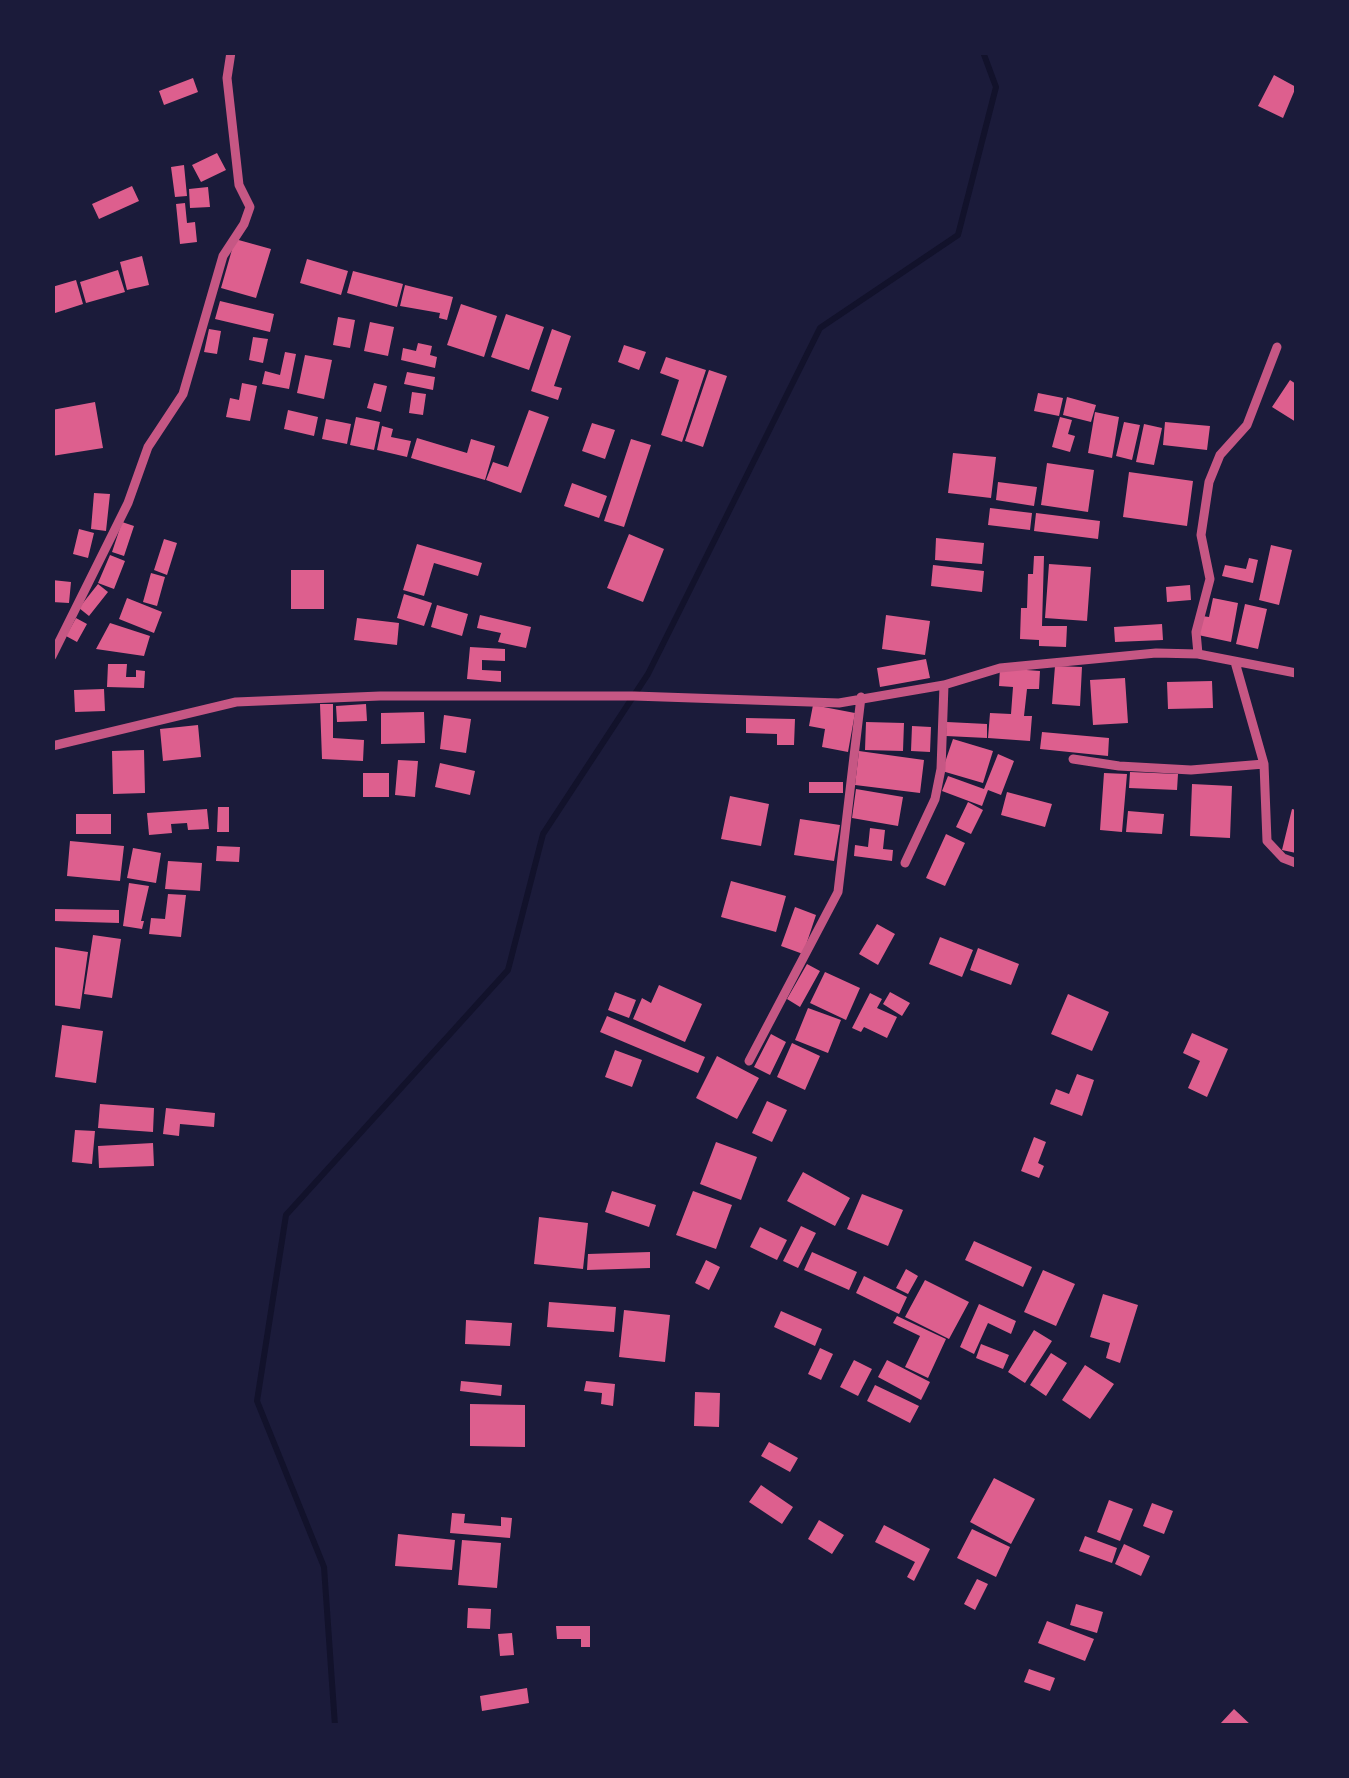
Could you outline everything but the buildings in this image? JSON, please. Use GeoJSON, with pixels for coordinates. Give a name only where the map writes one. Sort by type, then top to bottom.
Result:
{"type":"FeatureCollection","features":[{"type":"Feature","properties":{"kind":"street"},"geometry":{"type":"LineString","coordinates":[[52,656],[128,502],[148,448],[183,394],[222,256],[244,224],[250,207],[239,185],[228,78],[231,52]]}},
{"type":"Feature","properties":{"kind":"street"},"geometry":{"type":"LineString","coordinates":[[1198,654],[1196,632],[1210,580],[1201,535],[1209,482],[1220,454],[1246,426],[1277,346]]}},
{"type":"Feature","properties":{"kind":"street"},"geometry":{"type":"LineString","coordinates":[[52,746],[236,702],[380,696],[634,696],[839,703],[944,685],[1000,668],[1101,657],[1198,654],[1296,673]]}},
{"type":"Feature","properties":{"kind":"street"},"geometry":{"type":"LineString","coordinates":[[1236,662],[1264,764],[1267,841],[1282,858],[1296,864]]}},
{"type":"Feature","properties":{"kind":"street"},"geometry":{"type":"LineString","coordinates":[[905,864],[936,799],[944,685]]}},
{"type":"Feature","properties":{"kind":"street"},"geometry":{"type":"LineString","coordinates":[[749,1060],[838,892],[860,697]]}},
{"type":"Feature","properties":{"kind":"street"},"geometry":{"type":"LineString","coordinates":[[1072,758],[1119,766],[1191,770],[1264,764]]}},
{"type":"Feature","properties":{"kind":"waterway"},"geometry":{"type":"LineString","coordinates":[[335,1726],[324,1567],[257,1401],[286,1215],[508,970],[543,834],[648,674],[820,328],[958,235],[996,87],[983,52]]}}]}
